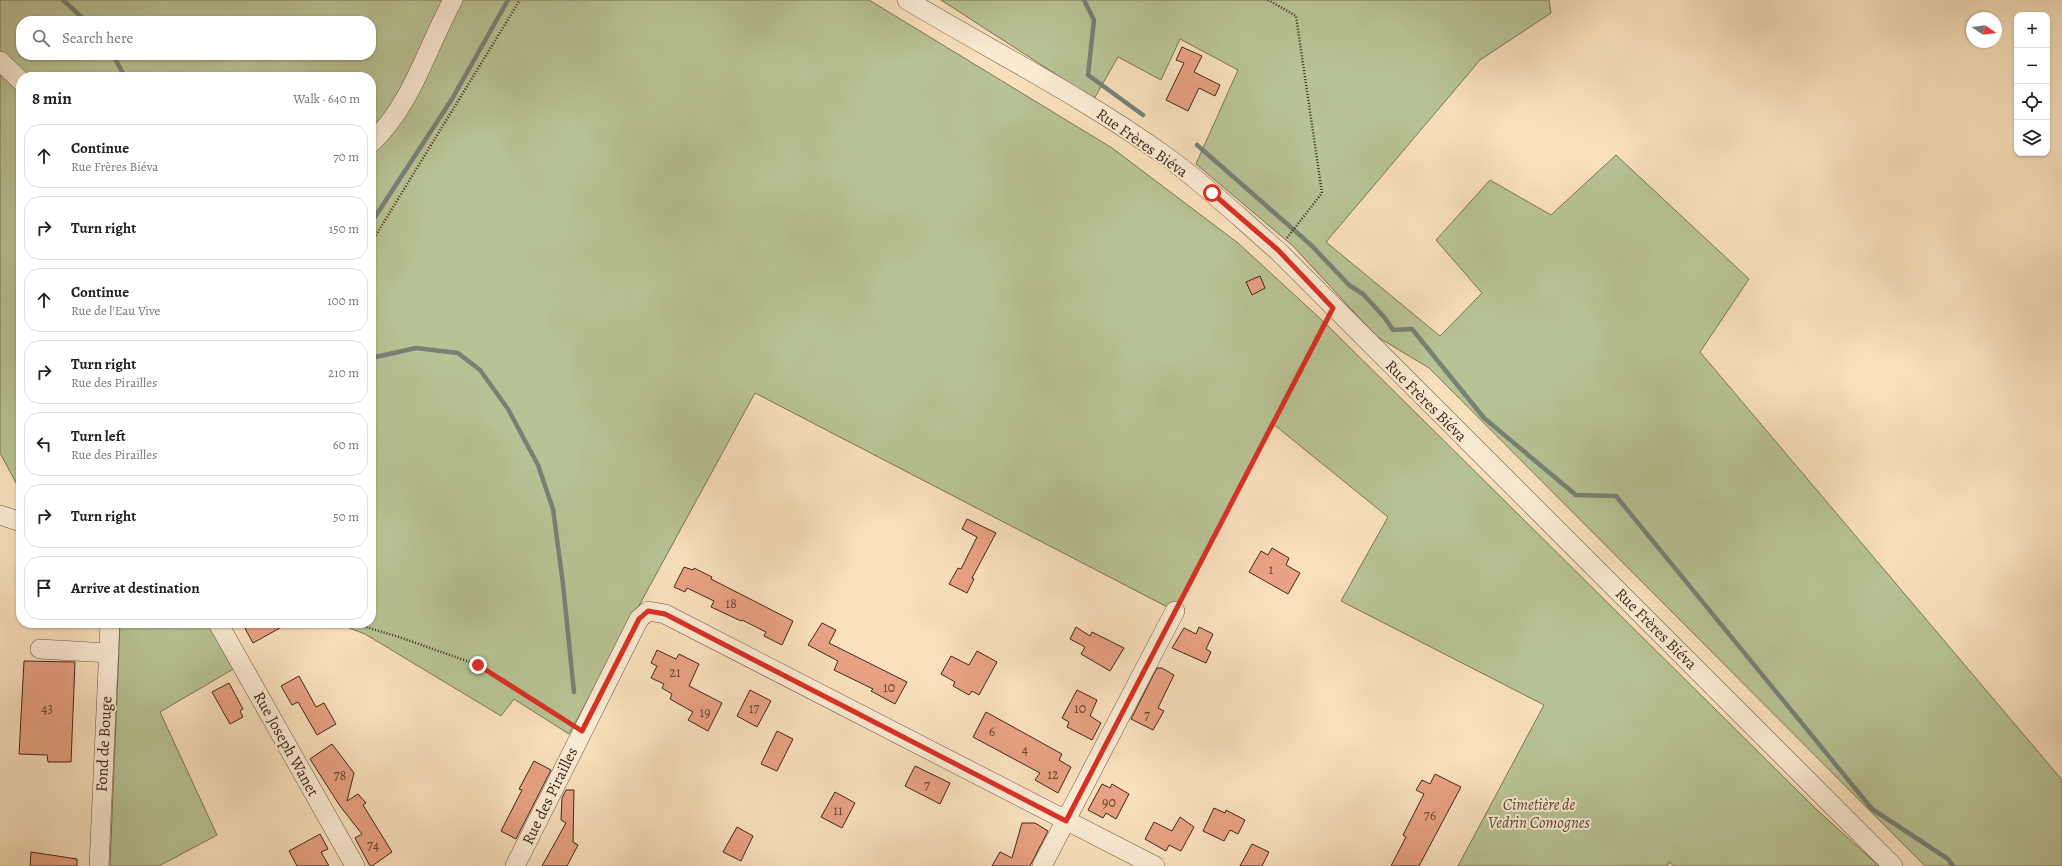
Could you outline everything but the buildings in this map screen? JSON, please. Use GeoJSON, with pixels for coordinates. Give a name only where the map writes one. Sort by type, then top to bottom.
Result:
{"type":"FeatureCollection","features":[{"type":"Feature","properties":{"kind":"street"},"geometry":{"type":"LineString","coordinates":[[376,137],[396,113],[413,83],[453,0]]}},
{"type":"Feature","properties":{"kind":"street","name":"Rue Frères Biéva"},"geometry":{"type":"LineString","coordinates":[[908,0],[1092,109],[1167,157],[1212,193],[1278,250],[1333,308],[1893,866]]}},
{"type":"Feature","properties":{"kind":"street"},"geometry":{"type":"LineString","coordinates":[[0,61],[16,76]]}},
{"type":"Feature","properties":{"kind":"street"},"geometry":{"type":"LineString","coordinates":[[0,515],[16,520]]}},
{"type":"Feature","properties":{"kind":"street","name":"Rue des Pirailles"},"geometry":{"type":"LineString","coordinates":[[515,866],[639,619],[648,611],[665,614],[1066,821]]}},
{"type":"Feature","properties":{"kind":"street"},"geometry":{"type":"LineString","coordinates":[[1042,866],[1175,611]]}},
{"type":"Feature","properties":{"kind":"street","name":"Fond de Bouge"},"geometry":{"type":"LineString","coordinates":[[99,866],[110,628]]}},
{"type":"Feature","properties":{"kind":"street","name":"Rue Joseph Wanet"},"geometry":{"type":"LineString","coordinates":[[221,628],[355,866]]}},
{"type":"Feature","properties":{"kind":"street"},"geometry":{"type":"LineString","coordinates":[[40,649],[109,653]]}},
{"type":"Feature","properties":{"kind":"street"},"geometry":{"type":"LineString","coordinates":[[1066,821],[1155,866]]}},
{"type":"Feature","properties":{"kind":"path"},"geometry":{"type":"LineString","coordinates":[[376,235],[520,0]]}},
{"type":"Feature","properties":{"kind":"path"},"geometry":{"type":"LineString","coordinates":[[1268,0],[1296,16],[1322,193],[1291,233]]}},
{"type":"Feature","properties":{"kind":"path"},"geometry":{"type":"LineString","coordinates":[[1175,611],[1333,308]]}},
{"type":"Feature","properties":{"kind":"path"},"geometry":{"type":"LineString","coordinates":[[369,628],[478,665],[582,731]]}},
{"type":"Feature","properties":{"kind":"green space","name":"Cimetière de Vedrin Comognes"},"geometry":{"type":"Polygon","coordinates":[[[0,0],[869,0],[1112,148],[1238,243],[1325,323],[1817,810],[1879,866],[1674,866],[1669,862],[1667,866],[1458,866],[1544,705],[1341,601],[1388,517],[1272,423],[1175,611],[755,393],[569,734],[514,699],[501,716],[365,634],[349,628],[376,628],[376,72],[16,72],[16,483],[0,453],[0,0]]]}},
{"type":"Feature","properties":{"kind":"green space"},"geometry":{"type":"Polygon","coordinates":[[[941,0],[1549,0],[1551,13],[1480,60],[1326,242],[1440,336],[1482,293],[1436,240],[1490,180],[1551,215],[1616,155],[1749,279],[1700,352],[2062,780],[2062,866],[1925,866],[1429,368],[1376,336],[1293,246],[1196,164],[1238,70],[1180,39],[1161,80],[1118,57],[1094,99],[941,0]]]}},
{"type":"Feature","properties":{"kind":"green space"},"geometry":{"type":"Polygon","coordinates":[[[120,628],[211,628],[235,668],[160,712],[217,835],[159,866],[110,866],[120,628]]]}},
{"type":"Feature","properties":{"kind":"waterway"},"geometry":{"type":"LineString","coordinates":[[63,0],[81,16]]}},
{"type":"Feature","properties":{"kind":"waterway"},"geometry":{"type":"LineString","coordinates":[[376,215],[452,99],[508,0]]}},
{"type":"Feature","properties":{"kind":"waterway"},"geometry":{"type":"LineString","coordinates":[[1084,0],[1094,20],[1088,75],[1143,115]]}},
{"type":"Feature","properties":{"kind":"waterway"},"geometry":{"type":"LineString","coordinates":[[116,60],[122,72]]}},
{"type":"Feature","properties":{"kind":"waterway"},"geometry":{"type":"LineString","coordinates":[[1197,145],[1311,245],[1349,285],[1363,294],[1385,318],[1393,330],[1412,329],[1484,418],[1576,495],[1616,496],[1872,809],[1948,859],[1953,866]]}},
{"type":"Feature","properties":{"kind":"waterway"},"geometry":{"type":"LineString","coordinates":[[376,357],[416,348],[458,353],[480,370],[508,409],[538,465],[553,509],[563,584],[574,692]]}},
{"type":"Feature","properties":{"kind":"route"},"geometry":{"type":"LineString","coordinates":[[478,665],[582,731],[639,619],[648,611],[665,614],[1066,821],[1333,308],[1278,250],[1212,193]]}}]}
